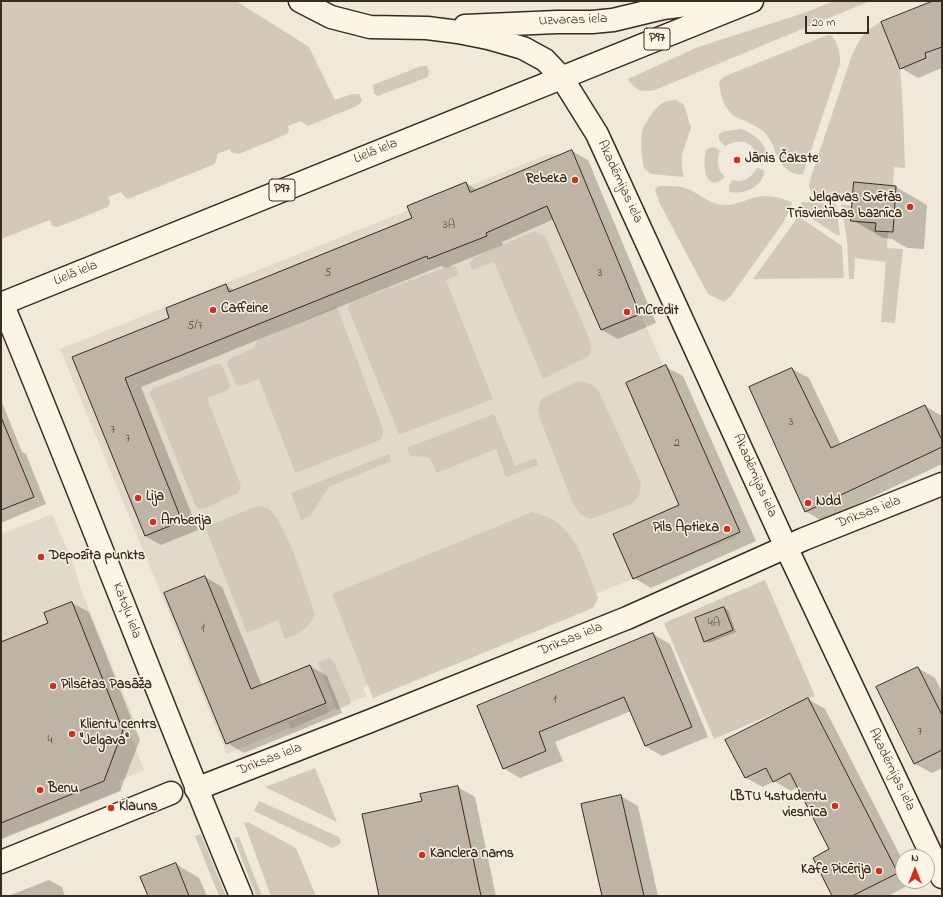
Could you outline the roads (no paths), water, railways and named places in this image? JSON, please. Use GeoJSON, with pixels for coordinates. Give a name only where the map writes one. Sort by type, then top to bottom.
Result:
{"type":"FeatureCollection","features":[{"type":"Feature","properties":{"kind":"main road","name":"Uzvaras iela"},"geometry":{"type":"LineString","coordinates":[[300,1],[331,17],[370,27],[427,28],[490,24],[592,22],[613,20],[663,8],[717,1]]}},
{"type":"Feature","properties":{"kind":"main road","name":"Lielā iela"},"geometry":{"type":"LineString","coordinates":[[2,303],[752,1]]}},
{"type":"Feature","properties":{"kind":"main road","name":"Uzvaras iela"},"geometry":{"type":"LineString","coordinates":[[427,28],[473,35],[522,48],[545,60],[562,78]]}},
{"type":"Feature","properties":{"kind":"main road","name":"Akadēmijas iela"},"geometry":{"type":"LineString","coordinates":[[562,78],[597,134],[786,547],[942,877]]}},
{"type":"Feature","properties":{"kind":"main road","name":"Katoļu iela"},"geometry":{"type":"LineString","coordinates":[[2,303],[108,565],[196,789],[241,896]]}},
{"type":"Feature","properties":{"kind":"main road","name":"Driksas iela"},"geometry":{"type":"LineString","coordinates":[[196,789],[626,618],[786,547],[942,484]]}},
{"type":"Feature","properties":{"kind":"main road"},"geometry":{"type":"LineString","coordinates":[[1,862],[171,793]]}},
{"type":"Feature","properties":{"kind":"place","name":"Jānis Čakste"},"geometry":{"type":"Point","coordinates":[737,160]}},
{"type":"Feature","properties":{"kind":"place","name":"Rebeka"},"geometry":{"type":"Point","coordinates":[575,180]}},
{"type":"Feature","properties":{"kind":"place","name":"Jelgavas Svētās Trīsvienības baznīca"},"geometry":{"type":"Point","coordinates":[910,207]}},
{"type":"Feature","properties":{"kind":"place","name":"Caffeine"},"geometry":{"type":"Point","coordinates":[213,310]}},
{"type":"Feature","properties":{"kind":"place","name":"InCredit"},"geometry":{"type":"Point","coordinates":[627,312]}},
{"type":"Feature","properties":{"kind":"place","name":"Lija"},"geometry":{"type":"Point","coordinates":[138,498]}},
{"type":"Feature","properties":{"kind":"place","name":"Ndd"},"geometry":{"type":"Point","coordinates":[808,503]}},
{"type":"Feature","properties":{"kind":"place","name":"Amberija"},"geometry":{"type":"Point","coordinates":[153,522]}},
{"type":"Feature","properties":{"kind":"place","name":"Pils Aptieka"},"geometry":{"type":"Point","coordinates":[727,529]}},
{"type":"Feature","properties":{"kind":"place","name":"Depozīta punkts"},"geometry":{"type":"Point","coordinates":[41,557]}},
{"type":"Feature","properties":{"kind":"place","name":"Pilsētas Pasāža"},"geometry":{"type":"Point","coordinates":[53,686]}},
{"type":"Feature","properties":{"kind":"place","name":"Klientu centrs \"Jelgava\""},"geometry":{"type":"Point","coordinates":[72,734]}},
{"type":"Feature","properties":{"kind":"place","name":"Benu"},"geometry":{"type":"Point","coordinates":[40,790]}},
{"type":"Feature","properties":{"kind":"place","name":"LBTU 4.studentu viesnīca"},"geometry":{"type":"Point","coordinates":[835,806]}},
{"type":"Feature","properties":{"kind":"place","name":"Klauns"},"geometry":{"type":"Point","coordinates":[111,808]}},
{"type":"Feature","properties":{"kind":"place","name":"Kanclera nams"},"geometry":{"type":"Point","coordinates":[422,855]}},
{"type":"Feature","properties":{"kind":"place","name":"Kafe Picērija"},"geometry":{"type":"Point","coordinates":[879,871]}}]}
